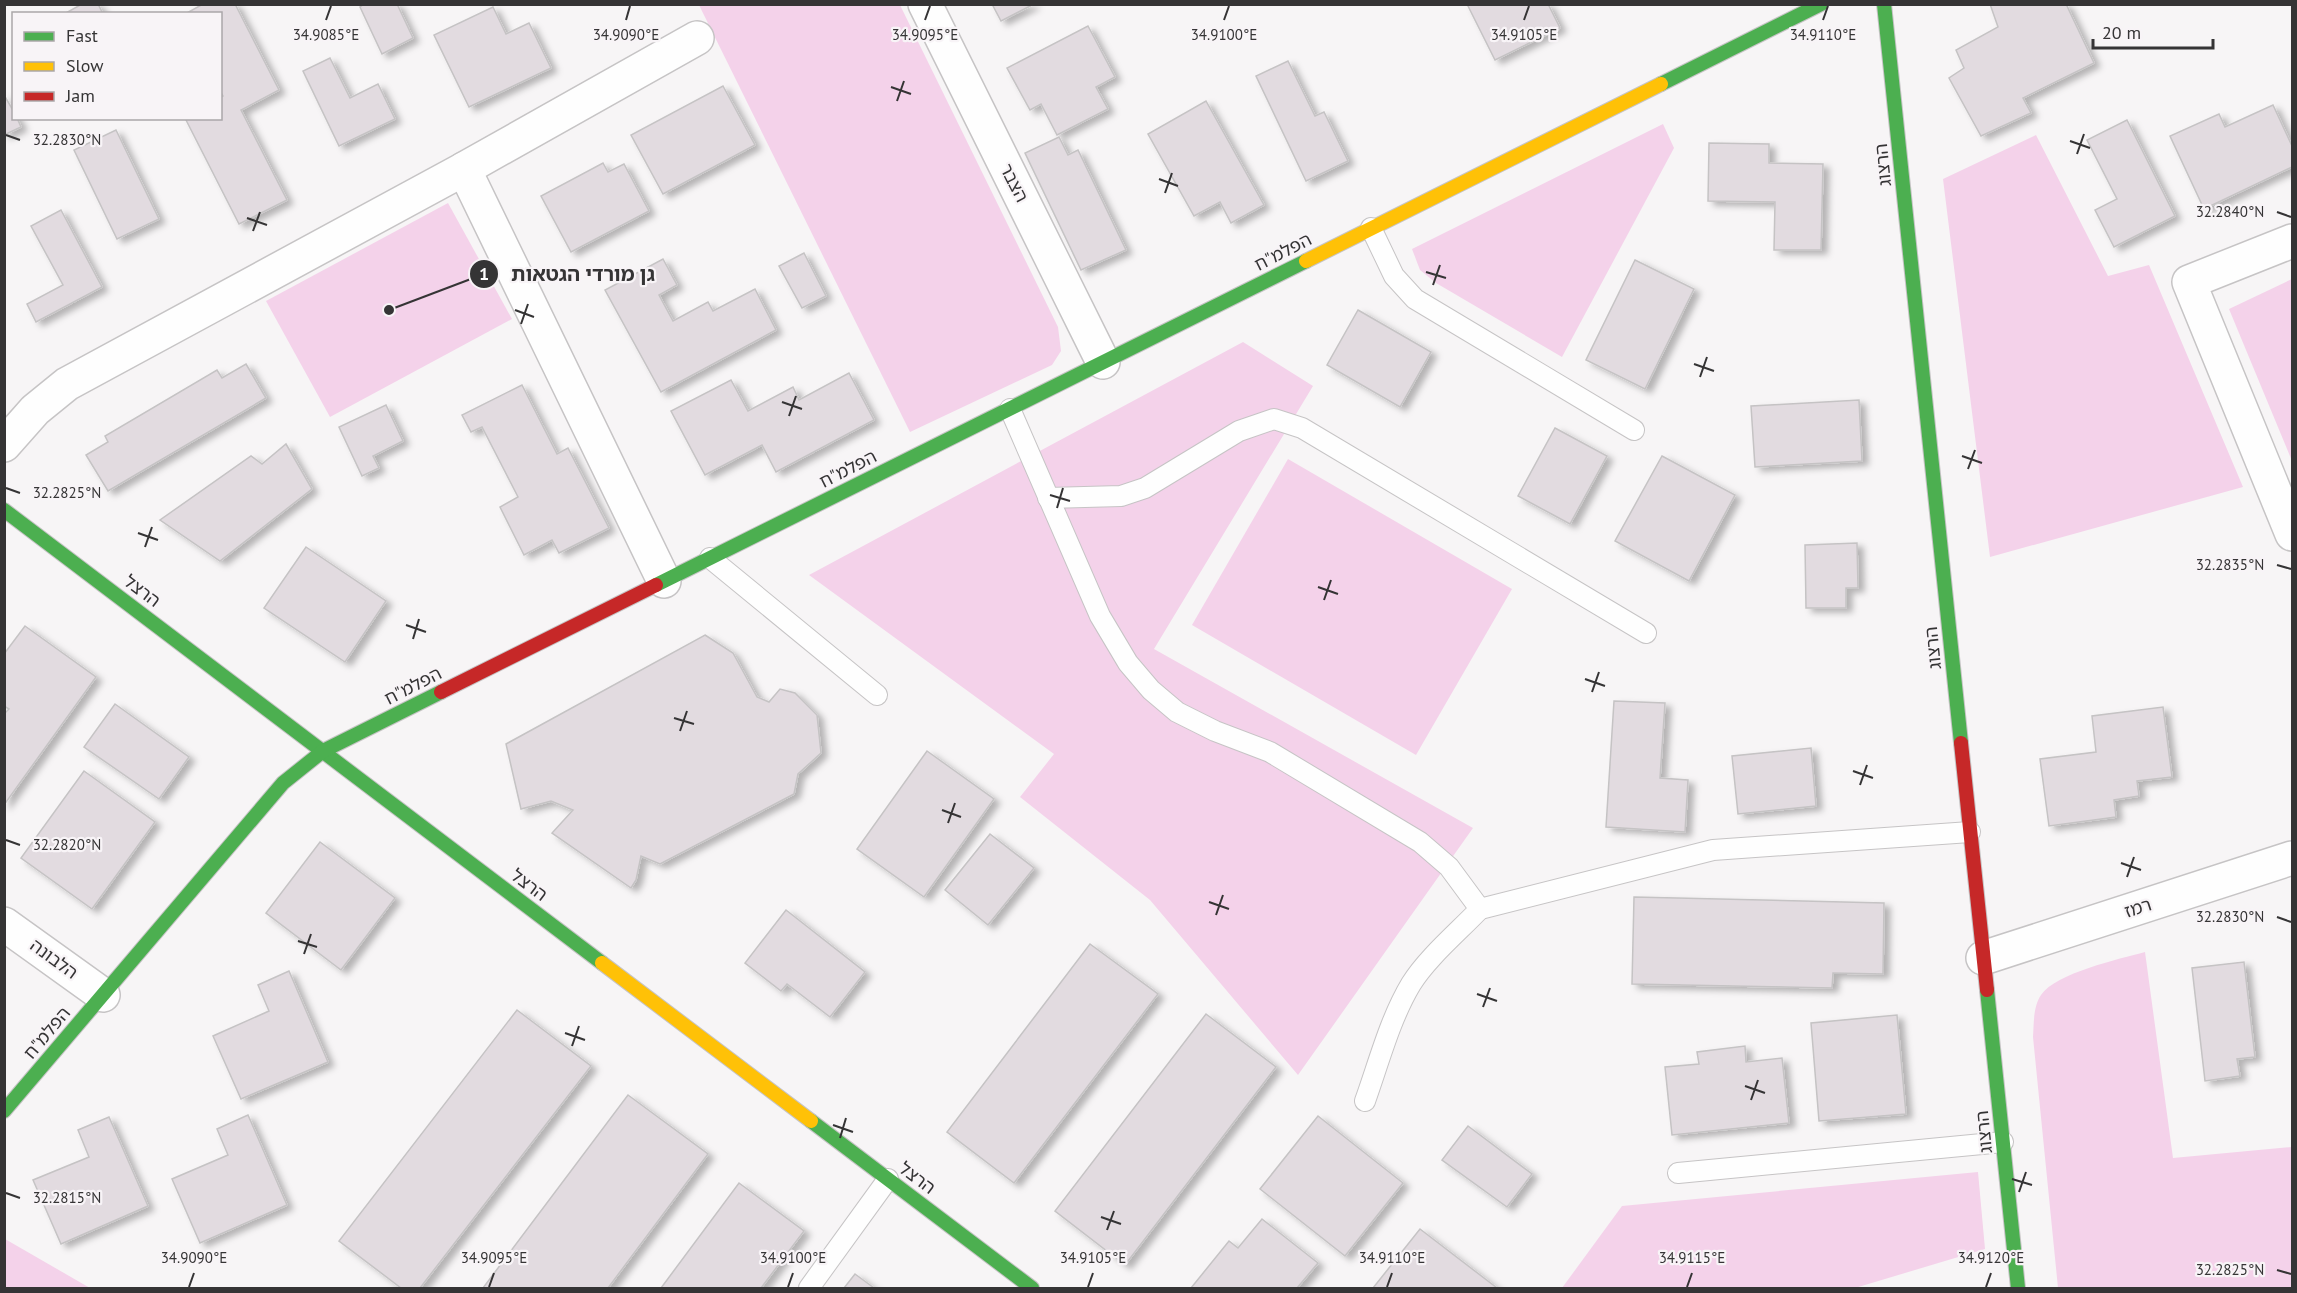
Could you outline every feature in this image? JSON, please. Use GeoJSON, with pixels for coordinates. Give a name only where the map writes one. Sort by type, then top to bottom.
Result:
{"type":"FeatureCollection","features":[{"type":"Feature","properties":{"kind":"street","name":"הצבר"},"geometry":{"type":"LineString","coordinates":[[925,4],[1103,362]]}},
{"type":"Feature","properties":{"kind":"street","name":"הפלמ\"ח"},"geometry":{"type":"LineString","coordinates":[[4,1111],[283,783],[324,751],[1821,4]]}},
{"type":"Feature","properties":{"kind":"street","name":"הרצוג"},"geometry":{"type":"LineString","coordinates":[[1884,4],[2018,1288]]}},
{"type":"Feature","properties":{"kind":"street"},"geometry":{"type":"LineString","coordinates":[[4,445],[35,410],[67,384],[464,170],[698,38]]}},
{"type":"Feature","properties":{"kind":"street"},"geometry":{"type":"LineString","coordinates":[[464,170],[664,581]]}},
{"type":"Feature","properties":{"kind":"street"},"geometry":{"type":"LineString","coordinates":[[2292,241],[2188,282],[2292,534]]}},
{"type":"Feature","properties":{"kind":"street","name":"הרצל"},"geometry":{"type":"LineString","coordinates":[[4,510],[1032,1288]]}},
{"type":"Feature","properties":{"kind":"street","name":"רמז"},"geometry":{"type":"LineString","coordinates":[[1983,958],[2292,858]]}},
{"type":"Feature","properties":{"kind":"street","name":"הלבונה"},"geometry":{"type":"LineString","coordinates":[[4,924],[103,995]]}},
{"type":"Feature","properties":{"kind":"lane"},"geometry":{"type":"LineString","coordinates":[[1371,228],[1394,276],[1415,299],[1634,430]]}},
{"type":"Feature","properties":{"kind":"lane"},"geometry":{"type":"LineString","coordinates":[[1010,409],[1100,616],[1128,663],[1151,690],[1177,712],[1215,731],[1270,752],[1419,842],[1449,867],[1480,909]]}},
{"type":"Feature","properties":{"kind":"lane"},"geometry":{"type":"LineString","coordinates":[[1048,498],[1121,496],[1145,488],[1239,431],[1274,419],[1302,428],[1646,633]]}},
{"type":"Feature","properties":{"kind":"lane"},"geometry":{"type":"LineString","coordinates":[[710,558],[877,695]]}},
{"type":"Feature","properties":{"kind":"lane"},"geometry":{"type":"LineString","coordinates":[[1365,1101],[1395,1018],[1412,984],[1440,950],[1480,909],[1713,850],[1970,832]]}},
{"type":"Feature","properties":{"kind":"lane"},"geometry":{"type":"LineString","coordinates":[[1678,1173],[2003,1142]]}},
{"type":"Feature","properties":{"kind":"lane"},"geometry":{"type":"LineString","coordinates":[[809,1288],[888,1179]]}},
{"type":"Feature","properties":{"kind":"shaded area"},"geometry":{"type":"Polygon","coordinates":[[[699,5],[900,5],[1058,327],[1061,351],[1052,365],[910,432],[699,5]]]}},
{"type":"Feature","properties":{"kind":"shaded area"},"geometry":{"type":"Polygon","coordinates":[[[1663,124],[1674,148],[1562,357],[1436,283],[1420,270],[1412,249],[1663,124]]]}},
{"type":"Feature","properties":{"kind":"shaded area"},"geometry":{"type":"Polygon","coordinates":[[[2036,135],[2108,276],[2149,265],[2243,487],[1990,557],[1943,179],[2036,135]]]}},
{"type":"Feature","properties":{"kind":"shaded area"},"geometry":{"type":"Polygon","coordinates":[[[448,203],[512,319],[330,417],[266,301],[448,203]]]}},
{"type":"Feature","properties":{"kind":"shaded area"},"geometry":{"type":"Polygon","coordinates":[[[2292,279],[2292,461],[2229,309],[2292,279]]]}},
{"type":"Feature","properties":{"kind":"shaded area"},"geometry":{"type":"Polygon","coordinates":[[[1243,342],[1313,386],[1154,649],[1473,828],[1298,1075],[1150,900],[1020,797],[1054,754],[809,575],[1243,342]]]}},
{"type":"Feature","properties":{"kind":"shaded area"},"geometry":{"type":"Polygon","coordinates":[[[1288,459],[1512,589],[1416,755],[1192,625],[1288,459]]]}},
{"type":"Feature","properties":{"kind":"shaded area"},"geometry":{"type":"Polygon","coordinates":[[[2145,952],[2173,1158],[2292,1147],[2292,1288],[2058,1288],[2033,1037],[2034,1015],[2041,995],[2060,980],[2089,968],[2145,952]]]}},
{"type":"Feature","properties":{"kind":"shaded area"},"geometry":{"type":"Polygon","coordinates":[[[1978,1172],[1985,1249],[1855,1288],[1562,1288],[1622,1206],[1978,1172]]]}},
{"type":"Feature","properties":{"kind":"shaded area"},"geometry":{"type":"Polygon","coordinates":[[[5,1239],[90,1288],[5,1288],[5,1239]]]}},
{"type":"Feature","properties":{"kind":"building"},"geometry":{"type":"Polygon","coordinates":[[[82,4],[98,4],[102,12],[68,12],[82,4]]]}},
{"type":"Feature","properties":{"kind":"building"},"geometry":{"type":"Polygon","coordinates":[[[203,4],[235,4],[279,90],[241,110],[287,200],[239,224],[186,120],[222,120],[222,12],[189,12],[203,4]]]}},
{"type":"Feature","properties":{"kind":"building"},"geometry":{"type":"Polygon","coordinates":[[[364,4],[397,4],[413,38],[382,54],[360,7],[364,4]]]}},
{"type":"Feature","properties":{"kind":"building"},"geometry":{"type":"Polygon","coordinates":[[[992,4],[1034,4],[1001,21],[992,4]]]}},
{"type":"Feature","properties":{"kind":"building"},"geometry":{"type":"Polygon","coordinates":[[[1467,4],[1548,4],[1560,28],[1495,60],[1467,4]]]}},
{"type":"Feature","properties":{"kind":"building"},"geometry":{"type":"Polygon","coordinates":[[[1990,4],[2066,4],[2094,63],[2023,98],[2031,113],[1981,136],[1949,78],[1964,68],[1956,50],[1998,27],[1990,4]]]}},
{"type":"Feature","properties":{"kind":"building"},"geometry":{"type":"Polygon","coordinates":[[[493,7],[506,34],[529,23],[551,68],[469,107],[434,35],[493,7]]]}},
{"type":"Feature","properties":{"kind":"building"},"geometry":{"type":"Polygon","coordinates":[[[1088,26],[1115,77],[1096,87],[1108,109],[1057,135],[1041,104],[1030,110],[1007,68],[1088,26]]]}},
{"type":"Feature","properties":{"kind":"building"},"geometry":{"type":"Polygon","coordinates":[[[330,58],[350,98],[378,84],[395,119],[339,146],[303,71],[330,58]]]}},
{"type":"Feature","properties":{"kind":"building"},"geometry":{"type":"Polygon","coordinates":[[[1288,61],[1315,116],[1324,112],[1348,161],[1306,181],[1256,76],[1288,61]]]}},
{"type":"Feature","properties":{"kind":"building"},"geometry":{"type":"Polygon","coordinates":[[[723,86],[755,145],[663,194],[631,135],[723,86]]]}},
{"type":"Feature","properties":{"kind":"building"},"geometry":{"type":"Polygon","coordinates":[[[4,95],[12,109],[12,120],[18,120],[21,127],[4,135],[4,95]]]}},
{"type":"Feature","properties":{"kind":"building"},"geometry":{"type":"Polygon","coordinates":[[[1206,101],[1264,205],[1231,223],[1220,202],[1194,216],[1148,134],[1206,101]]]}},
{"type":"Feature","properties":{"kind":"building"},"geometry":{"type":"Polygon","coordinates":[[[2273,105],[2292,146],[2292,167],[2204,209],[2170,136],[2219,114],[2225,127],[2273,105]]]}},
{"type":"Feature","properties":{"kind":"building"},"geometry":{"type":"Polygon","coordinates":[[[2127,120],[2175,216],[2114,247],[2095,210],[2117,199],[2087,140],[2127,120]]]}},
{"type":"Feature","properties":{"kind":"building"},"geometry":{"type":"Polygon","coordinates":[[[116,130],[159,219],[117,239],[74,150],[116,130]]]}},
{"type":"Feature","properties":{"kind":"building"},"geometry":{"type":"Polygon","coordinates":[[[1059,137],[1068,155],[1078,150],[1126,250],[1081,270],[1025,153],[1059,137]]]}},
{"type":"Feature","properties":{"kind":"building"},"geometry":{"type":"Polygon","coordinates":[[[1709,143],[1769,144],[1769,163],[1823,164],[1821,250],[1774,250],[1775,202],[1708,201],[1709,143]]]}},
{"type":"Feature","properties":{"kind":"building"},"geometry":{"type":"Polygon","coordinates":[[[603,163],[608,172],[624,164],[649,211],[571,252],[541,196],[603,163]]]}},
{"type":"Feature","properties":{"kind":"building"},"geometry":{"type":"Polygon","coordinates":[[[61,210],[102,287],[36,322],[27,304],[63,285],[31,226],[61,210]]]}},
{"type":"Feature","properties":{"kind":"building"},"geometry":{"type":"Polygon","coordinates":[[[804,253],[826,296],[802,308],[779,266],[804,253]]]}},
{"type":"Feature","properties":{"kind":"building"},"geometry":{"type":"Polygon","coordinates":[[[663,259],[677,285],[659,295],[673,321],[708,302],[713,311],[755,289],[776,330],[661,392],[605,290],[663,259]]]}},
{"type":"Feature","properties":{"kind":"building"},"geometry":{"type":"Polygon","coordinates":[[[1635,260],[1694,289],[1645,389],[1586,360],[1635,260]]]}},
{"type":"Feature","properties":{"kind":"building"},"geometry":{"type":"Polygon","coordinates":[[[1358,310],[1431,352],[1400,407],[1327,365],[1358,310]]]}},
{"type":"Feature","properties":{"kind":"building"},"geometry":{"type":"Polygon","coordinates":[[[246,364],[266,398],[108,491],[86,455],[108,442],[105,436],[217,370],[222,378],[246,364]]]}},
{"type":"Feature","properties":{"kind":"building"},"geometry":{"type":"Polygon","coordinates":[[[849,373],[874,420],[776,472],[762,445],[705,475],[671,411],[731,380],[748,411],[793,387],[799,400],[849,373]]]}},
{"type":"Feature","properties":{"kind":"building"},"geometry":{"type":"Polygon","coordinates":[[[522,385],[557,454],[568,448],[609,528],[559,553],[552,540],[524,555],[500,507],[518,497],[482,427],[471,432],[462,415],[522,385]]]}},
{"type":"Feature","properties":{"kind":"building"},"geometry":{"type":"Polygon","coordinates":[[[1859,400],[1862,461],[1755,467],[1751,406],[1859,400]]]}},
{"type":"Feature","properties":{"kind":"building"},"geometry":{"type":"Polygon","coordinates":[[[386,405],[403,441],[373,456],[379,468],[362,476],[339,427],[386,405]]]}},
{"type":"Feature","properties":{"kind":"building"},"geometry":{"type":"Polygon","coordinates":[[[1555,428],[1607,456],[1570,524],[1518,496],[1555,428]]]}},
{"type":"Feature","properties":{"kind":"building"},"geometry":{"type":"Polygon","coordinates":[[[286,444],[312,489],[220,561],[160,520],[251,456],[262,464],[286,444]]]}},
{"type":"Feature","properties":{"kind":"building"},"geometry":{"type":"Polygon","coordinates":[[[1662,456],[1735,495],[1689,581],[1615,541],[1662,456]]]}},
{"type":"Feature","properties":{"kind":"building"},"geometry":{"type":"Polygon","coordinates":[[[1857,543],[1858,588],[1846,588],[1846,608],[1806,608],[1805,545],[1857,543]]]}},
{"type":"Feature","properties":{"kind":"building"},"geometry":{"type":"Polygon","coordinates":[[[306,547],[386,601],[345,662],[264,608],[306,547]]]}},
{"type":"Feature","properties":{"kind":"building"},"geometry":{"type":"Polygon","coordinates":[[[25,626],[96,677],[4,805],[4,714],[9,709],[4,706],[4,654],[25,626]]]}},
{"type":"Feature","properties":{"kind":"building"},"geometry":{"type":"Polygon","coordinates":[[[705,635],[733,653],[757,697],[769,702],[780,689],[795,693],[817,715],[821,753],[798,774],[794,794],[660,864],[641,856],[636,880],[631,888],[552,833],[573,810],[551,801],[521,809],[506,744],[705,635]]]}},
{"type":"Feature","properties":{"kind":"building"},"geometry":{"type":"Polygon","coordinates":[[[1614,701],[1665,703],[1660,778],[1688,780],[1685,832],[1606,827],[1614,701]]]}},
{"type":"Feature","properties":{"kind":"building"},"geometry":{"type":"Polygon","coordinates":[[[115,704],[189,757],[159,799],[84,747],[115,704]]]}},
{"type":"Feature","properties":{"kind":"building"},"geometry":{"type":"Polygon","coordinates":[[[2163,707],[2172,777],[2137,781],[2139,796],[2114,800],[2116,817],[2049,826],[2040,759],[2096,752],[2092,716],[2163,707]]]}},
{"type":"Feature","properties":{"kind":"building"},"geometry":{"type":"Polygon","coordinates":[[[1811,748],[1816,806],[1738,814],[1732,756],[1811,748]]]}},
{"type":"Feature","properties":{"kind":"building"},"geometry":{"type":"Polygon","coordinates":[[[927,751],[994,799],[924,897],[857,849],[927,751]]]}},
{"type":"Feature","properties":{"kind":"building"},"geometry":{"type":"Polygon","coordinates":[[[84,771],[155,822],[92,909],[21,858],[84,771]]]}},
{"type":"Feature","properties":{"kind":"building"},"geometry":{"type":"Polygon","coordinates":[[[990,834],[1034,868],[988,925],[945,890],[990,834]]]}},
{"type":"Feature","properties":{"kind":"building"},"geometry":{"type":"Polygon","coordinates":[[[320,842],[395,898],[341,970],[266,913],[320,842]]]}},
{"type":"Feature","properties":{"kind":"building"},"geometry":{"type":"Polygon","coordinates":[[[1634,897],[1884,903],[1883,974],[1833,973],[1832,988],[1632,984],[1634,897]]]}},
{"type":"Feature","properties":{"kind":"building"},"geometry":{"type":"Polygon","coordinates":[[[786,910],[865,972],[830,1017],[787,984],[781,991],[745,963],[786,910]]]}},
{"type":"Feature","properties":{"kind":"building"},"geometry":{"type":"Polygon","coordinates":[[[1090,944],[1158,994],[1014,1183],[947,1132],[1090,944]]]}},
{"type":"Feature","properties":{"kind":"building"},"geometry":{"type":"Polygon","coordinates":[[[2244,962],[2255,1057],[2237,1059],[2240,1076],[2205,1081],[2192,968],[2244,962]]]}},
{"type":"Feature","properties":{"kind":"building"},"geometry":{"type":"Polygon","coordinates":[[[289,971],[328,1062],[241,1099],[213,1036],[269,1011],[258,985],[289,971]]]}},
{"type":"Feature","properties":{"kind":"building"},"geometry":{"type":"Polygon","coordinates":[[[517,1010],[591,1066],[420,1288],[401,1288],[339,1241],[517,1010]]]}},
{"type":"Feature","properties":{"kind":"building"},"geometry":{"type":"Polygon","coordinates":[[[1206,1014],[1276,1067],[1125,1265],[1055,1211],[1206,1014]]]}},
{"type":"Feature","properties":{"kind":"building"},"geometry":{"type":"Polygon","coordinates":[[[1897,1015],[1906,1114],[1819,1121],[1811,1023],[1897,1015]]]}},
{"type":"Feature","properties":{"kind":"building"},"geometry":{"type":"Polygon","coordinates":[[[1745,1046],[1746,1062],[1782,1058],[1789,1123],[1672,1135],[1665,1067],[1699,1064],[1697,1052],[1745,1046]]]}},
{"type":"Feature","properties":{"kind":"building"},"geometry":{"type":"Polygon","coordinates":[[[628,1095],[708,1154],[608,1288],[483,1288],[628,1095]]]}},
{"type":"Feature","properties":{"kind":"building"},"geometry":{"type":"Polygon","coordinates":[[[248,1115],[287,1205],[200,1243],[172,1179],[228,1155],[217,1129],[248,1115]]]}},
{"type":"Feature","properties":{"kind":"building"},"geometry":{"type":"Polygon","coordinates":[[[1318,1116],[1403,1183],[1345,1256],[1260,1189],[1318,1116]]]}},
{"type":"Feature","properties":{"kind":"building"},"geometry":{"type":"Polygon","coordinates":[[[109,1117],[148,1206],[61,1244],[33,1180],[89,1157],[78,1130],[109,1117]]]}},
{"type":"Feature","properties":{"kind":"building"},"geometry":{"type":"Polygon","coordinates":[[[1468,1126],[1532,1174],[1507,1207],[1442,1160],[1468,1126]]]}},
{"type":"Feature","properties":{"kind":"building"},"geometry":{"type":"Polygon","coordinates":[[[739,1183],[804,1231],[761,1288],[661,1288],[739,1183]]]}},
{"type":"Feature","properties":{"kind":"building"},"geometry":{"type":"Polygon","coordinates":[[[1262,1219],[1318,1263],[1297,1288],[1191,1288],[1229,1241],[1238,1248],[1262,1219]]]}},
{"type":"Feature","properties":{"kind":"building"},"geometry":{"type":"Polygon","coordinates":[[[1420,1229],[1497,1288],[1373,1288],[1420,1229]]]}},
{"type":"Feature","properties":{"kind":"building"},"geometry":{"type":"Polygon","coordinates":[[[855,1274],[874,1288],[844,1288],[855,1274]]]}},
{"type":"Feature","properties":{"kind":"traffic: fast"},"geometry":{"type":"LineString","coordinates":[[1661,84],[1821,4]]}},
{"type":"Feature","properties":{"kind":"traffic: fast"},"geometry":{"type":"LineString","coordinates":[[1884,4],[1961,743]]}},
{"type":"Feature","properties":{"kind":"traffic: fast"},"geometry":{"type":"LineString","coordinates":[[656,585],[1306,261]]}},
{"type":"Feature","properties":{"kind":"traffic: fast"},"geometry":{"type":"LineString","coordinates":[[4,510],[602,963]]}},
{"type":"Feature","properties":{"kind":"traffic: fast"},"geometry":{"type":"LineString","coordinates":[[4,1111],[283,783],[323,751],[441,692]]}},
{"type":"Feature","properties":{"kind":"traffic: fast"},"geometry":{"type":"LineString","coordinates":[[1987,990],[2018,1288]]}},
{"type":"Feature","properties":{"kind":"traffic: fast"},"geometry":{"type":"LineString","coordinates":[[811,1121],[1032,1288]]}},
{"type":"Feature","properties":{"kind":"traffic: slow"},"geometry":{"type":"LineString","coordinates":[[1306,261],[1661,84]]}},
{"type":"Feature","properties":{"kind":"traffic: slow"},"geometry":{"type":"LineString","coordinates":[[602,963],[811,1121]]}},
{"type":"Feature","properties":{"kind":"traffic: jam"},"geometry":{"type":"LineString","coordinates":[[441,692],[656,585]]}},
{"type":"Feature","properties":{"kind":"traffic: jam"},"geometry":{"type":"LineString","coordinates":[[1961,743],[1987,990]]}},
{"type":"Feature","properties":{"kind":"place","name":"גן מורדי הגטאות"},"geometry":{"type":"Point","coordinates":[389,310]}}]}
